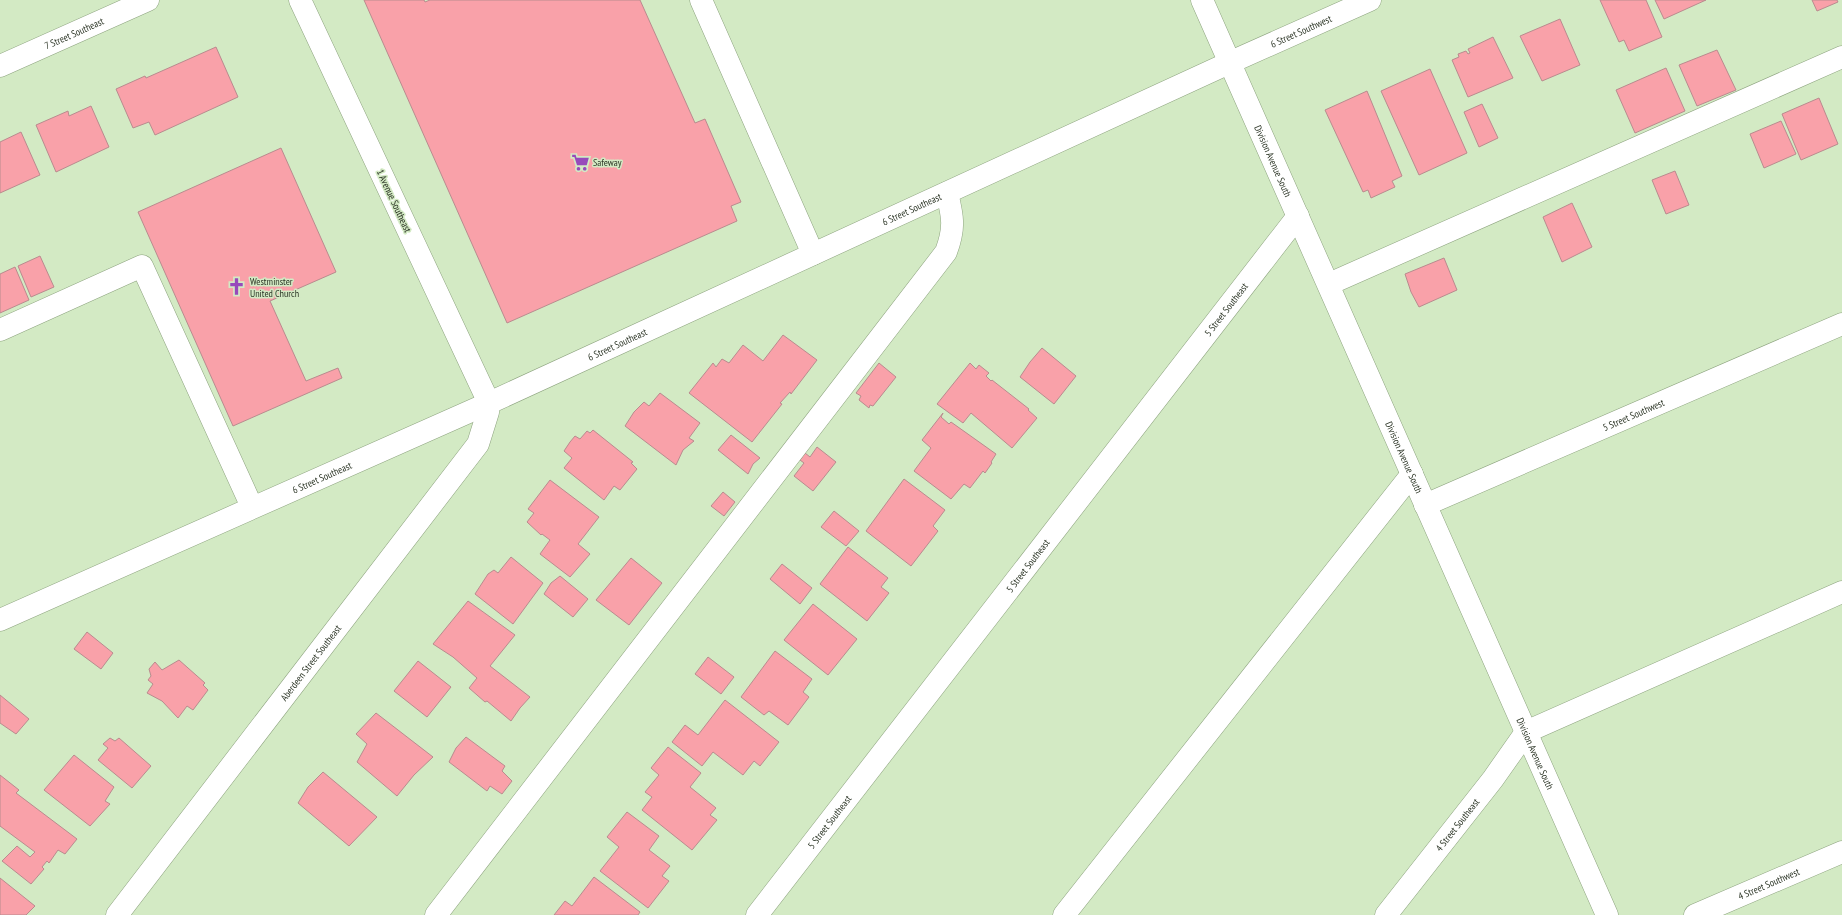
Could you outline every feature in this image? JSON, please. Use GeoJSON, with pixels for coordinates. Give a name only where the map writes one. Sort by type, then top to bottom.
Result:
{"type":"FeatureCollection","features":[{"type":"Feature","properties":{"kind":"street","name":"7 Street Southeast"},"geometry":{"type":"LineString","coordinates":[[0,66],[148,0]]}},
{"type":"Feature","properties":{"kind":"street","name":"1 Avenue Southeast"},"geometry":{"type":"LineString","coordinates":[[300,0],[489,403]]}},
{"type":"Feature","properties":{"kind":"street"},"geometry":{"type":"LineString","coordinates":[[701,0],[813,254]]}},
{"type":"Feature","properties":{"kind":"street","name":"Division Avenue South"},"geometry":{"type":"LineString","coordinates":[[1202,0],[1607,915]]}},
{"type":"Feature","properties":{"kind":"street","name":"6 Street Southwest"},"geometry":{"type":"LineString","coordinates":[[1230,62],[1370,0]]}},
{"type":"Feature","properties":{"kind":"street"},"geometry":{"type":"LineString","coordinates":[[1329,284],[1842,57]]}},
{"type":"Feature","properties":{"kind":"street","name":"6 Street Southeast"},"geometry":{"type":"LineString","coordinates":[[0,620],[489,403],[1230,62]]}},
{"type":"Feature","properties":{"kind":"street"},"geometry":{"type":"LineString","coordinates":[[436,915],[946,252],[952,237],[954,222],[947,193]]}},
{"type":"Feature","properties":{"kind":"street","name":"5 Street Southeast"},"geometry":{"type":"LineString","coordinates":[[757,915],[1298,216]]}},
{"type":"Feature","properties":{"kind":"street"},"geometry":{"type":"LineString","coordinates":[[0,330],[142,266],[252,507]]}},
{"type":"Feature","properties":{"kind":"street","name":"5 Street Southwest"},"geometry":{"type":"LineString","coordinates":[[1425,505],[1842,324]]}},
{"type":"Feature","properties":{"kind":"street","name":"Aberdeen Street Southeast"},"geometry":{"type":"LineString","coordinates":[[117,915],[478,444],[488,412],[489,403]]}},
{"type":"Feature","properties":{"kind":"street"},"geometry":{"type":"LineString","coordinates":[[1064,915],[1412,474]]}},
{"type":"Feature","properties":{"kind":"street"},"geometry":{"type":"LineString","coordinates":[[1526,732],[1842,592]]}},
{"type":"Feature","properties":{"kind":"street","name":"4 Street Southeast"},"geometry":{"type":"LineString","coordinates":[[1386,915],[1493,779],[1526,732]]}},
{"type":"Feature","properties":{"kind":"street","name":"4 Street Southwest"},"geometry":{"type":"LineString","coordinates":[[1695,915],[1842,852]]}},
{"type":"Feature","properties":{"kind":"building","name":"Safeway"},"geometry":{"type":"Polygon","coordinates":[[[364,0],[424,0],[425,2],[430,0],[640,0],[695,123],[705,119],[741,202],[731,206],[737,221],[507,323],[364,0]]]}},
{"type":"Feature","properties":{"kind":"building"},"geometry":{"type":"Polygon","coordinates":[[[1600,0],[1646,0],[1662,37],[1629,51],[1624,40],[1619,42],[1600,0]]]}},
{"type":"Feature","properties":{"kind":"building"},"geometry":{"type":"Polygon","coordinates":[[[1655,0],[1706,0],[1664,19],[1655,0]]]}},
{"type":"Feature","properties":{"kind":"building"},"geometry":{"type":"Polygon","coordinates":[[[1812,0],[1837,0],[1838,2],[1817,11],[1812,0]]]}},
{"type":"Feature","properties":{"kind":"building"},"geometry":{"type":"Polygon","coordinates":[[[1560,19],[1580,65],[1542,81],[1520,36],[1560,19]]]}},
{"type":"Feature","properties":{"kind":"building"},"geometry":{"type":"Polygon","coordinates":[[[1493,37],[1513,78],[1468,97],[1452,60],[1459,57],[1458,54],[1466,51],[1468,54],[1470,53],[1468,49],[1493,37]]]}},
{"type":"Feature","properties":{"kind":"building"},"geometry":{"type":"Polygon","coordinates":[[[216,47],[238,97],[155,135],[149,122],[133,128],[116,89],[145,76],[146,78],[216,47]]]}},
{"type":"Feature","properties":{"kind":"building"},"geometry":{"type":"Polygon","coordinates":[[[1717,50],[1736,90],[1697,106],[1679,65],[1717,50]]]}},
{"type":"Feature","properties":{"kind":"building"},"geometry":{"type":"Polygon","coordinates":[[[1666,68],[1685,111],[1635,133],[1616,90],[1666,68]]]}},
{"type":"Feature","properties":{"kind":"building"},"geometry":{"type":"Polygon","coordinates":[[[1430,69],[1467,153],[1419,175],[1381,91],[1430,69]]]}},
{"type":"Feature","properties":{"kind":"building"},"geometry":{"type":"Polygon","coordinates":[[[1367,91],[1402,176],[1392,181],[1395,187],[1371,198],[1368,190],[1363,192],[1325,110],[1367,91]]]}},
{"type":"Feature","properties":{"kind":"building"},"geometry":{"type":"Polygon","coordinates":[[[1819,98],[1838,144],[1801,160],[1782,114],[1819,98]]]}},
{"type":"Feature","properties":{"kind":"building"},"geometry":{"type":"Polygon","coordinates":[[[1482,104],[1498,138],[1479,147],[1464,112],[1482,104]]]}},
{"type":"Feature","properties":{"kind":"building"},"geometry":{"type":"Polygon","coordinates":[[[91,106],[109,147],[56,172],[36,125],[68,111],[69,116],[91,106]]]}},
{"type":"Feature","properties":{"kind":"building"},"geometry":{"type":"Polygon","coordinates":[[[1781,121],[1796,154],[1764,168],[1750,134],[1781,121]]]}},
{"type":"Feature","properties":{"kind":"building"},"geometry":{"type":"Polygon","coordinates":[[[21,132],[40,175],[0,193],[0,142],[21,132]]]}},
{"type":"Feature","properties":{"kind":"building","name":"Westminster United Church"},"geometry":{"type":"Polygon","coordinates":[[[281,148],[336,272],[270,301],[306,381],[338,368],[342,378],[233,426],[138,212],[281,148]]]}},
{"type":"Feature","properties":{"kind":"building"},"geometry":{"type":"Polygon","coordinates":[[[1675,171],[1689,205],[1666,214],[1652,180],[1675,171]]]}},
{"type":"Feature","properties":{"kind":"building"},"geometry":{"type":"Polygon","coordinates":[[[1572,203],[1592,247],[1562,262],[1543,217],[1572,203]]]}},
{"type":"Feature","properties":{"kind":"building"},"geometry":{"type":"Polygon","coordinates":[[[40,256],[54,287],[31,297],[18,266],[40,256]]]}},
{"type":"Feature","properties":{"kind":"building"},"geometry":{"type":"Polygon","coordinates":[[[1444,258],[1457,290],[1419,307],[1411,292],[1405,274],[1444,258]]]}},
{"type":"Feature","properties":{"kind":"building"},"geometry":{"type":"Polygon","coordinates":[[[15,267],[29,300],[0,313],[0,274],[15,267]]]}},
{"type":"Feature","properties":{"kind":"building"},"geometry":{"type":"Polygon","coordinates":[[[783,335],[817,360],[791,394],[790,392],[780,403],[782,404],[752,442],[689,393],[713,363],[716,367],[722,359],[729,363],[743,345],[763,361],[783,335]]]}},
{"type":"Feature","properties":{"kind":"building"},"geometry":{"type":"Polygon","coordinates":[[[1042,348],[1076,376],[1054,404],[1020,377],[1042,348]]]}},
{"type":"Feature","properties":{"kind":"building"},"geometry":{"type":"Polygon","coordinates":[[[879,363],[896,377],[873,406],[870,405],[869,408],[859,400],[861,396],[856,393],[879,363]]]}},
{"type":"Feature","properties":{"kind":"building"},"geometry":{"type":"Polygon","coordinates":[[[970,363],[976,369],[979,365],[989,373],[986,376],[991,381],[992,380],[1029,409],[1028,410],[1037,418],[1012,448],[971,413],[963,423],[937,404],[970,363]]]}},
{"type":"Feature","properties":{"kind":"building"},"geometry":{"type":"Polygon","coordinates":[[[660,393],[700,423],[689,438],[694,441],[683,450],[676,465],[625,426],[634,412],[644,402],[649,406],[660,393]]]}},
{"type":"Feature","properties":{"kind":"building"},"geometry":{"type":"Polygon","coordinates":[[[943,413],[941,417],[949,424],[951,422],[996,454],[985,473],[983,471],[970,488],[964,484],[951,499],[914,471],[931,448],[922,440],[943,413]]]}},
{"type":"Feature","properties":{"kind":"building"},"geometry":{"type":"Polygon","coordinates":[[[593,430],[633,462],[631,463],[637,469],[620,490],[614,486],[604,500],[564,468],[572,458],[564,451],[570,442],[575,436],[580,439],[587,431],[590,433],[593,430]]]}},
{"type":"Feature","properties":{"kind":"building"},"geometry":{"type":"Polygon","coordinates":[[[731,435],[760,458],[753,464],[748,474],[718,450],[731,435]]]}},
{"type":"Feature","properties":{"kind":"building"},"geometry":{"type":"Polygon","coordinates":[[[817,447],[836,462],[813,491],[794,476],[804,463],[800,460],[805,453],[810,457],[817,447]]]}},
{"type":"Feature","properties":{"kind":"building"},"geometry":{"type":"Polygon","coordinates":[[[904,479],[945,510],[933,526],[938,531],[911,566],[866,531],[904,479]]]}},
{"type":"Feature","properties":{"kind":"building"},"geometry":{"type":"Polygon","coordinates":[[[550,480],[599,517],[578,544],[590,554],[570,577],[540,554],[550,540],[542,534],[541,535],[527,522],[534,513],[528,509],[550,480]]]}},
{"type":"Feature","properties":{"kind":"building"},"geometry":{"type":"Polygon","coordinates":[[[723,492],[735,502],[724,516],[711,506],[723,492]]]}},
{"type":"Feature","properties":{"kind":"building"},"geometry":{"type":"Polygon","coordinates":[[[834,511],[859,531],[846,546],[821,527],[834,511]]]}},
{"type":"Feature","properties":{"kind":"building"},"geometry":{"type":"Polygon","coordinates":[[[848,547],[888,578],[881,587],[889,593],[867,621],[820,584],[848,547]]]}},
{"type":"Feature","properties":{"kind":"building"},"geometry":{"type":"Polygon","coordinates":[[[511,557],[543,583],[513,624],[475,594],[488,574],[494,570],[498,573],[511,557]]]}},
{"type":"Feature","properties":{"kind":"building"},"geometry":{"type":"Polygon","coordinates":[[[631,558],[662,583],[629,625],[596,600],[631,558]]]}},
{"type":"Feature","properties":{"kind":"building"},"geometry":{"type":"Polygon","coordinates":[[[782,564],[812,588],[800,604],[770,579],[782,564]]]}},
{"type":"Feature","properties":{"kind":"building"},"geometry":{"type":"Polygon","coordinates":[[[560,576],[588,599],[573,617],[544,594],[551,583],[560,576]]]}},
{"type":"Feature","properties":{"kind":"building"},"geometry":{"type":"Polygon","coordinates":[[[468,601],[515,635],[490,666],[530,697],[511,721],[469,688],[477,678],[453,657],[433,644],[468,601]]]}},
{"type":"Feature","properties":{"kind":"building"},"geometry":{"type":"Polygon","coordinates":[[[813,604],[857,639],[828,675],[784,640],[813,604]]]}},
{"type":"Feature","properties":{"kind":"building"},"geometry":{"type":"Polygon","coordinates":[[[87,632],[113,653],[101,669],[74,649],[87,632]]]}},
{"type":"Feature","properties":{"kind":"building"},"geometry":{"type":"Polygon","coordinates":[[[775,651],[812,679],[803,692],[809,697],[788,725],[769,711],[764,715],[741,697],[775,651]]]}},
{"type":"Feature","properties":{"kind":"building"},"geometry":{"type":"Polygon","coordinates":[[[708,657],[734,677],[721,694],[695,674],[708,657]]]}},
{"type":"Feature","properties":{"kind":"building"},"geometry":{"type":"Polygon","coordinates":[[[179,660],[205,683],[203,685],[208,690],[193,710],[187,706],[178,718],[162,701],[147,693],[153,684],[148,680],[151,676],[149,669],[155,662],[162,670],[179,660]]]}},
{"type":"Feature","properties":{"kind":"building"},"geometry":{"type":"Polygon","coordinates":[[[418,661],[451,687],[427,717],[394,691],[418,661]]]}},
{"type":"Feature","properties":{"kind":"building"},"geometry":{"type":"Polygon","coordinates":[[[0,695],[29,719],[16,734],[0,723],[0,695]]]}},
{"type":"Feature","properties":{"kind":"building"},"geometry":{"type":"Polygon","coordinates":[[[725,700],[779,742],[760,766],[754,761],[743,775],[713,752],[702,766],[672,742],[685,725],[698,735],[725,700]]]}},
{"type":"Feature","properties":{"kind":"building"},"geometry":{"type":"Polygon","coordinates":[[[376,713],[433,757],[414,775],[397,796],[357,762],[367,744],[356,734],[376,713]]]}},
{"type":"Feature","properties":{"kind":"building"},"geometry":{"type":"Polygon","coordinates":[[[466,737],[505,766],[502,771],[512,781],[502,794],[490,786],[487,791],[449,762],[456,748],[466,737]]]}},
{"type":"Feature","properties":{"kind":"building"},"geometry":{"type":"Polygon","coordinates":[[[110,738],[115,741],[119,738],[151,766],[132,788],[98,760],[108,748],[103,744],[110,738]]]}},
{"type":"Feature","properties":{"kind":"building"},"geometry":{"type":"Polygon","coordinates":[[[668,747],[701,773],[690,787],[716,808],[710,815],[717,820],[692,850],[642,810],[652,797],[645,792],[659,775],[651,768],[668,747]]]}},
{"type":"Feature","properties":{"kind":"building"},"geometry":{"type":"Polygon","coordinates":[[[74,755],[114,787],[105,801],[110,804],[90,826],[44,790],[74,755]]]}},
{"type":"Feature","properties":{"kind":"building"},"geometry":{"type":"Polygon","coordinates":[[[323,772],[377,817],[349,846],[298,803],[308,787],[323,772]]]}},
{"type":"Feature","properties":{"kind":"building"},"geometry":{"type":"Polygon","coordinates":[[[0,775],[19,790],[16,793],[77,839],[65,854],[58,850],[49,863],[47,861],[42,867],[44,869],[31,884],[2,861],[17,846],[30,857],[35,852],[0,826],[0,775]]]}},
{"type":"Feature","properties":{"kind":"building"},"geometry":{"type":"Polygon","coordinates":[[[627,812],[659,836],[649,850],[670,866],[662,876],[669,881],[648,908],[600,871],[619,847],[607,837],[627,812]]]}},
{"type":"Feature","properties":{"kind":"building"},"geometry":{"type":"Polygon","coordinates":[[[594,877],[640,912],[638,915],[554,915],[565,901],[572,906],[594,877]]]}},
{"type":"Feature","properties":{"kind":"building"},"geometry":{"type":"Polygon","coordinates":[[[0,878],[35,906],[26,915],[0,915],[0,878]]]}},
{"type":"Feature","properties":{"kind":"place","name":"Safeway"},"geometry":{"type":"Point","coordinates":[580,162]}},
{"type":"Feature","properties":{"kind":"place","name":"Westminster United Church"},"geometry":{"type":"Point","coordinates":[237,287]}}]}
